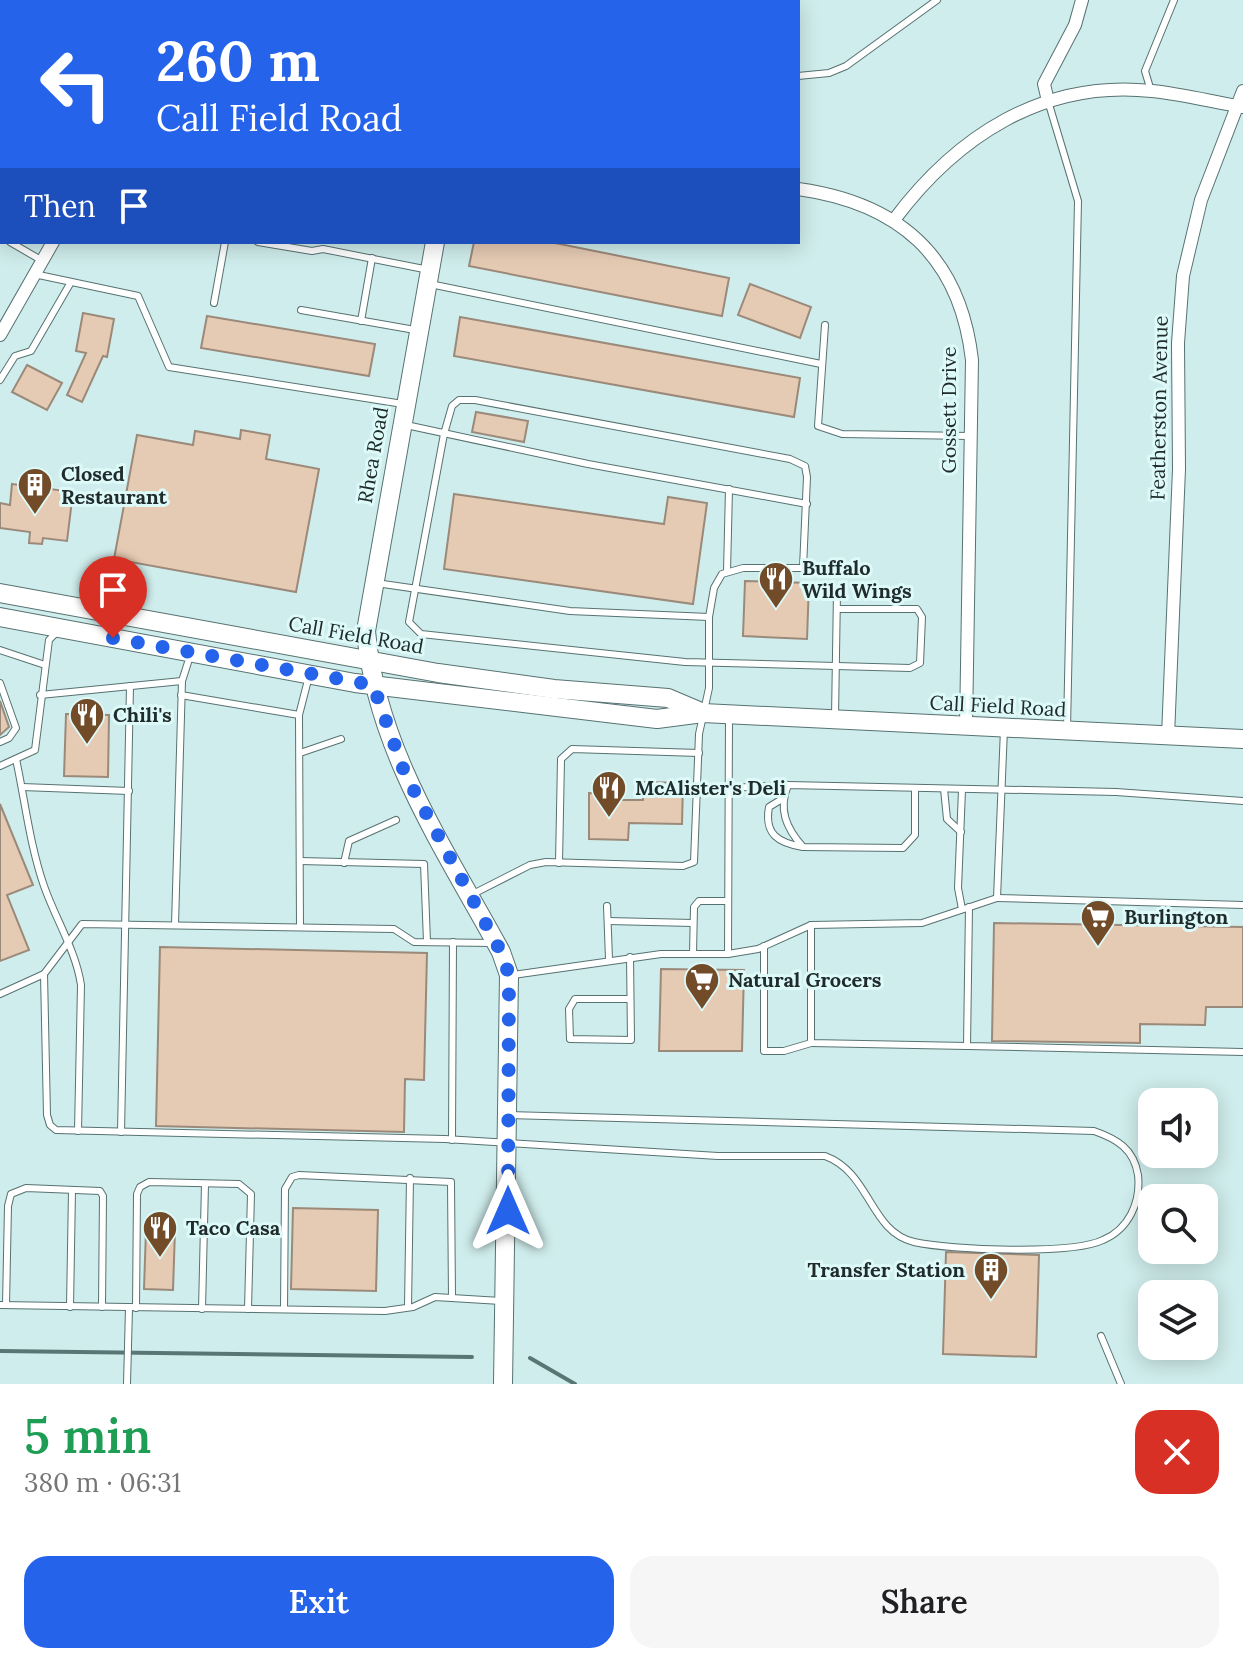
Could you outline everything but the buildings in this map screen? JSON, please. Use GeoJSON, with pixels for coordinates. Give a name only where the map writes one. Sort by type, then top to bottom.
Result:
{"type":"FeatureCollection","features":[{"type":"Feature","properties":{"kind":"main road","name":"Rhea Road"},"geometry":{"type":"LineString","coordinates":[[435,244],[372,582],[366,631],[371,674],[405,774],[496,943],[509,975]]}},
{"type":"Feature","properties":{"kind":"main road","name":"Call Field Road"},"geometry":{"type":"LineString","coordinates":[[0,593],[199,630],[371,674],[657,719],[703,713],[1243,739]]}},
{"type":"Feature","properties":{"kind":"main road"},"geometry":{"type":"LineString","coordinates":[[62,628],[65,605]]}},
{"type":"Feature","properties":{"kind":"main road","name":"Call Field Road"},"geometry":{"type":"LineString","coordinates":[[0,617],[309,674],[371,674]]}},
{"type":"Feature","properties":{"kind":"main road"},"geometry":{"type":"LineString","coordinates":[[191,652],[199,630]]}},
{"type":"Feature","properties":{"kind":"main road"},"geometry":{"type":"LineString","coordinates":[[503,1384],[509,975]]}},
{"type":"Feature","properties":{"kind":"street"},"geometry":{"type":"LineString","coordinates":[[1048,101],[1044,84],[1075,25],[1082,0]]}},
{"type":"Feature","properties":{"kind":"street"},"geometry":{"type":"LineString","coordinates":[[894,220],[955,151],[982,131],[1048,101],[1124,90],[1151,91],[1240,107]]}},
{"type":"Feature","properties":{"kind":"street","name":"Featherston Avenue"},"geometry":{"type":"LineString","coordinates":[[1168,736],[1179,469],[1178,343],[1183,276],[1201,200],[1240,107],[1243,91]]}},
{"type":"Feature","properties":{"kind":"street","name":"Gossett Drive"},"geometry":{"type":"LineString","coordinates":[[800,189],[838,195],[894,220],[923,244],[958,296],[972,360],[966,727]]}},
{"type":"Feature","properties":{"kind":"street"},"geometry":{"type":"LineString","coordinates":[[0,335],[52,244]]}},
{"type":"Feature","properties":{"kind":"lane"},"geometry":{"type":"LineString","coordinates":[[800,76],[829,73],[846,66],[937,0]]}},
{"type":"Feature","properties":{"kind":"lane"},"geometry":{"type":"LineString","coordinates":[[1151,91],[1145,71],[1174,0]]}},
{"type":"Feature","properties":{"kind":"lane"},"geometry":{"type":"LineString","coordinates":[[1048,101],[1078,201],[1066,732]]}},
{"type":"Feature","properties":{"kind":"lane"},"geometry":{"type":"LineString","coordinates":[[13,244],[42,261]]}},
{"type":"Feature","properties":{"kind":"lane"},"geometry":{"type":"LineString","coordinates":[[214,303],[225,244]]}},
{"type":"Feature","properties":{"kind":"lane"},"geometry":{"type":"LineString","coordinates":[[272,244],[372,258],[428,276],[821,364]]}},
{"type":"Feature","properties":{"kind":"lane"},"geometry":{"type":"LineString","coordinates":[[361,321],[372,258]]}},
{"type":"Feature","properties":{"kind":"lane"},"geometry":{"type":"LineString","coordinates":[[34,274],[138,296],[169,367],[404,405]]}},
{"type":"Feature","properties":{"kind":"lane"},"geometry":{"type":"LineString","coordinates":[[0,380],[3,368],[15,356],[31,351],[71,282]]}},
{"type":"Feature","properties":{"kind":"lane"},"geometry":{"type":"LineString","coordinates":[[301,310],[418,331]]}},
{"type":"Feature","properties":{"kind":"lane"},"geometry":{"type":"LineString","coordinates":[[825,325],[816,417],[818,426],[828,431],[970,436]]}},
{"type":"Feature","properties":{"kind":"lane"},"geometry":{"type":"LineString","coordinates":[[470,895],[530,865],[683,866],[694,862],[699,753],[710,662],[709,617],[717,579],[727,572],[743,568],[803,568],[807,470],[790,459],[475,400],[459,400],[452,406],[444,434],[414,585],[409,622],[421,634],[710,662],[727,660],[916,667],[921,657],[922,617],[917,609],[837,609]]}},
{"type":"Feature","properties":{"kind":"lane"},"geometry":{"type":"LineString","coordinates":[[401,424],[807,504]]}},
{"type":"Feature","properties":{"kind":"lane"},"geometry":{"type":"LineString","coordinates":[[727,572],[729,489]]}},
{"type":"Feature","properties":{"kind":"lane"},"geometry":{"type":"LineString","coordinates":[[372,582],[414,585],[570,611],[709,617]]}},
{"type":"Feature","properties":{"kind":"lane"},"geometry":{"type":"LineString","coordinates":[[835,720],[837,592]]}},
{"type":"Feature","properties":{"kind":"lane"},"geometry":{"type":"LineString","coordinates":[[0,766],[35,750],[49,640],[62,628]]}},
{"type":"Feature","properties":{"kind":"lane"},"geometry":{"type":"LineString","coordinates":[[0,650],[45,665]]}},
{"type":"Feature","properties":{"kind":"lane"},"geometry":{"type":"LineString","coordinates":[[175,925],[181,695],[191,652]]}},
{"type":"Feature","properties":{"kind":"lane"},"geometry":{"type":"LineString","coordinates":[[300,927],[299,715],[309,674]]}},
{"type":"Feature","properties":{"kind":"lane"},"geometry":{"type":"LineString","coordinates":[[40,695],[182,681]]}},
{"type":"Feature","properties":{"kind":"lane"},"geometry":{"type":"LineString","coordinates":[[0,683],[16,728],[9,738],[0,742]]}},
{"type":"Feature","properties":{"kind":"lane"},"geometry":{"type":"LineString","coordinates":[[121,1132],[130,686]]}},
{"type":"Feature","properties":{"kind":"lane"},"geometry":{"type":"LineString","coordinates":[[181,695],[299,715]]}},
{"type":"Feature","properties":{"kind":"lane"},"geometry":{"type":"LineString","coordinates":[[728,954],[729,714]]}},
{"type":"Feature","properties":{"kind":"lane"},"geometry":{"type":"LineString","coordinates":[[997,898],[1004,729]]}},
{"type":"Feature","properties":{"kind":"lane"},"geometry":{"type":"LineString","coordinates":[[300,753],[341,739]]}},
{"type":"Feature","properties":{"kind":"lane"},"geometry":{"type":"LineString","coordinates":[[559,863],[561,759],[572,749],[699,753]]}},
{"type":"Feature","properties":{"kind":"lane"},"geometry":{"type":"LineString","coordinates":[[16,759],[43,883],[66,945],[77,961],[81,985],[78,1131]]}},
{"type":"Feature","properties":{"kind":"lane"},"geometry":{"type":"LineString","coordinates":[[729,788],[788,785],[1116,792],[1243,801]]}},
{"type":"Feature","properties":{"kind":"lane"},"geometry":{"type":"LineString","coordinates":[[788,785],[782,799],[785,821],[803,847]]}},
{"type":"Feature","properties":{"kind":"lane"},"geometry":{"type":"LineString","coordinates":[[22,787],[129,791]]}},
{"type":"Feature","properties":{"kind":"lane"},"geometry":{"type":"LineString","coordinates":[[782,799],[769,807],[766,822],[772,836],[785,845],[903,848],[915,835],[915,789]]}},
{"type":"Feature","properties":{"kind":"lane"},"geometry":{"type":"LineString","coordinates":[[944,789],[947,819],[961,832]]}},
{"type":"Feature","properties":{"kind":"lane"},"geometry":{"type":"LineString","coordinates":[[962,790],[958,888],[966,908],[967,1046]]}},
{"type":"Feature","properties":{"kind":"lane"},"geometry":{"type":"LineString","coordinates":[[344,863],[349,841],[396,820]]}},
{"type":"Feature","properties":{"kind":"lane"},"geometry":{"type":"LineString","coordinates":[[300,861],[424,864],[427,942]]}},
{"type":"Feature","properties":{"kind":"lane"},"geometry":{"type":"LineString","coordinates":[[509,975],[609,959],[728,954],[764,946],[811,925],[922,923],[997,898],[1243,905]]}},
{"type":"Feature","properties":{"kind":"lane"},"geometry":{"type":"LineString","coordinates":[[693,954],[694,907],[699,901],[728,901]]}},
{"type":"Feature","properties":{"kind":"lane"},"geometry":{"type":"LineString","coordinates":[[607,906],[609,959]]}},
{"type":"Feature","properties":{"kind":"lane"},"geometry":{"type":"LineString","coordinates":[[608,921],[693,923]]}},
{"type":"Feature","properties":{"kind":"lane"},"geometry":{"type":"LineString","coordinates":[[0,994],[44,974],[82,924],[394,929],[414,942],[496,943]]}},
{"type":"Feature","properties":{"kind":"lane"},"geometry":{"type":"LineString","coordinates":[[811,925],[811,1043]]}},
{"type":"Feature","properties":{"kind":"lane"},"geometry":{"type":"LineString","coordinates":[[452,1140],[453,942]]}},
{"type":"Feature","properties":{"kind":"lane"},"geometry":{"type":"LineString","coordinates":[[764,946],[764,1051],[784,1051],[811,1043],[1243,1052]]}},
{"type":"Feature","properties":{"kind":"lane"},"geometry":{"type":"LineString","coordinates":[[630,957],[631,1040],[570,1039],[569,1009],[575,999],[630,999]]}},
{"type":"Feature","properties":{"kind":"lane"},"geometry":{"type":"LineString","coordinates":[[44,974],[47,1115],[50,1125],[56,1130],[452,1140],[730,1156],[825,1156],[840,1162],[857,1178],[881,1219],[897,1236],[946,1245],[1039,1248],[1093,1244],[1118,1231],[1131,1216],[1139,1187],[1131,1152],[1115,1138],[1094,1131],[508,1115]]}},
{"type":"Feature","properties":{"kind":"lane"},"geometry":{"type":"LineString","coordinates":[[284,1309],[285,1189],[292,1177],[444,1179],[451,1182],[454,1188],[452,1298]]}},
{"type":"Feature","properties":{"kind":"lane"},"geometry":{"type":"LineString","coordinates":[[408,1307],[410,1178]]}},
{"type":"Feature","properties":{"kind":"lane"},"geometry":{"type":"LineString","coordinates":[[127,1384],[140,1187],[149,1182],[239,1184],[251,1194],[248,1309]]}},
{"type":"Feature","properties":{"kind":"lane"},"geometry":{"type":"LineString","coordinates":[[202,1309],[205,1184]]}},
{"type":"Feature","properties":{"kind":"lane"},"geometry":{"type":"LineString","coordinates":[[102,1307],[103,1196],[100,1191],[26,1188],[11,1194],[3,1305],[132,1308],[385,1311],[435,1297],[505,1302]]}},
{"type":"Feature","properties":{"kind":"lane"},"geometry":{"type":"LineString","coordinates":[[70,1307],[72,1190]]}},
{"type":"Feature","properties":{"kind":"lane"},"geometry":{"type":"LineString","coordinates":[[1101,1336],[1121,1384]]}},
{"type":"Feature","properties":{"kind":"waterway"},"geometry":{"type":"LineString","coordinates":[[0,1351],[472,1357]]}},
{"type":"Feature","properties":{"kind":"waterway"},"geometry":{"type":"LineString","coordinates":[[530,1358],[575,1384]]}},
{"type":"Feature","properties":{"kind":"place","name":"Closed Restaurant"},"geometry":{"type":"Point","coordinates":[35,516]}},
{"type":"Feature","properties":{"kind":"place","name":"Buffalo Wild Wings"},"geometry":{"type":"Point","coordinates":[776,610]}},
{"type":"Feature","properties":{"kind":"place","name":"Chili's"},"geometry":{"type":"Point","coordinates":[87,746]}},
{"type":"Feature","properties":{"kind":"place","name":"McAlister's Deli"},"geometry":{"type":"Point","coordinates":[609,819]}},
{"type":"Feature","properties":{"kind":"place","name":"Burlington"},"geometry":{"type":"Point","coordinates":[1098,948]}},
{"type":"Feature","properties":{"kind":"place","name":"Natural Grocers"},"geometry":{"type":"Point","coordinates":[702,1011]}},
{"type":"Feature","properties":{"kind":"place","name":"Taco Casa"},"geometry":{"type":"Point","coordinates":[160,1259]}},
{"type":"Feature","properties":{"kind":"place","name":"Transfer Station"},"geometry":{"type":"Point","coordinates":[991,1301]}},
{"type":"Feature","properties":{"kind":"route"},"geometry":{"type":"LineString","coordinates":[[113,638],[373,685],[389,737],[405,774],[501,952],[509,975],[508,1211]]}}]}
